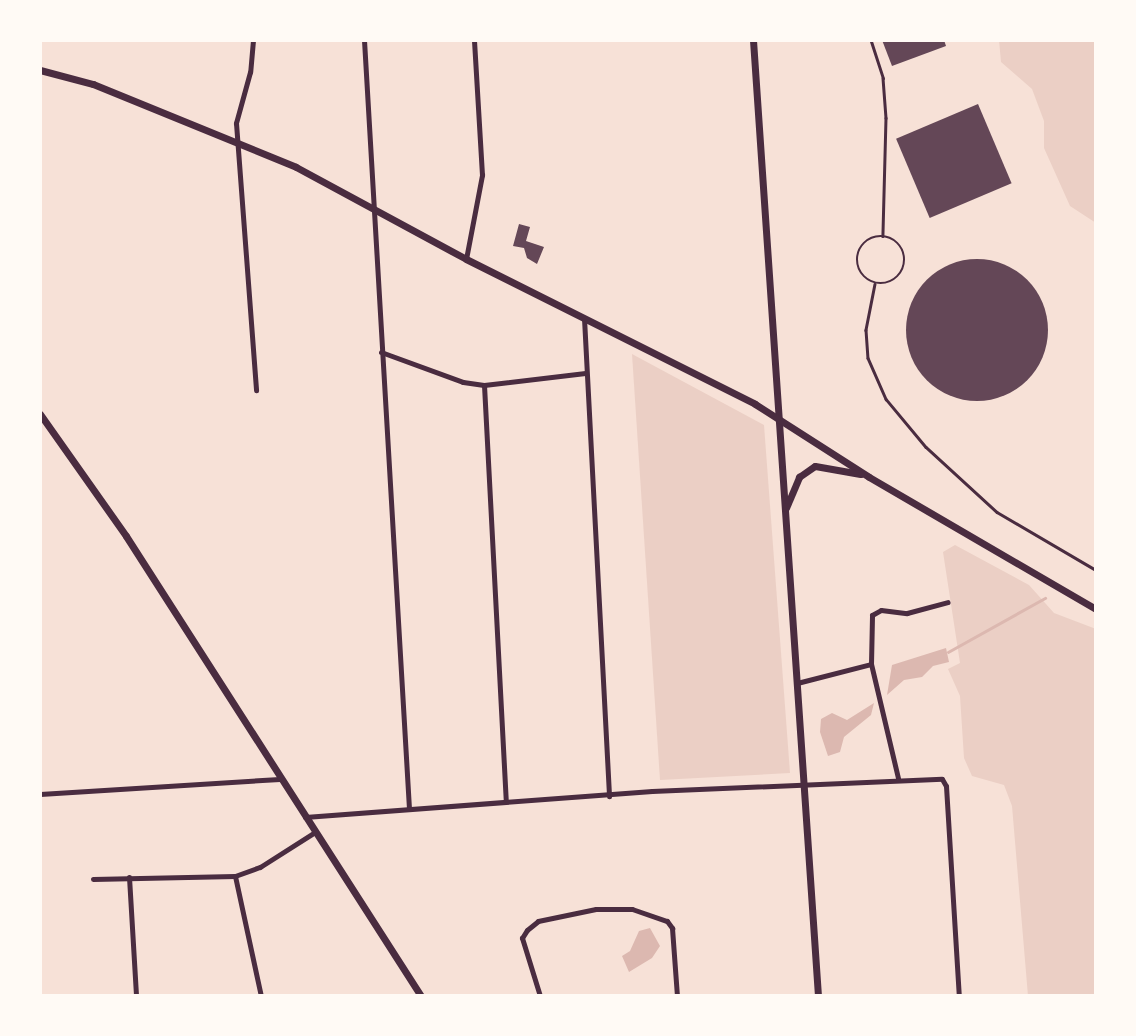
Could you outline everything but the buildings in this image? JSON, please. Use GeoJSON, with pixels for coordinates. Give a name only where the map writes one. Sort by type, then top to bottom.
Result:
{"type":"FeatureCollection","features":[{"type":"Feature","properties":{"kind":"street"},"geometry":{"type":"LineString","coordinates":[[253,40],[250,72],[236,122],[256,390]]}},
{"type":"Feature","properties":{"kind":"street"},"geometry":{"type":"LineString","coordinates":[[364,40],[380,352],[409,808]]}},
{"type":"Feature","properties":{"kind":"street"},"geometry":{"type":"LineString","coordinates":[[466,259],[482,175],[474,40]]}},
{"type":"Feature","properties":{"kind":"street"},"geometry":{"type":"LineString","coordinates":[[753,40],[818,996]]}},
{"type":"Feature","properties":{"kind":"street"},"geometry":{"type":"LineString","coordinates":[[40,70],[93,84],[238,140],[778,419],[869,477],[1096,608]]}},
{"type":"Feature","properties":{"kind":"street"},"geometry":{"type":"LineString","coordinates":[[584,318],[609,796]]}},
{"type":"Feature","properties":{"kind":"street"},"geometry":{"type":"LineString","coordinates":[[380,352],[463,382],[484,385],[585,373]]}},
{"type":"Feature","properties":{"kind":"street"},"geometry":{"type":"LineString","coordinates":[[484,385],[506,801]]}},
{"type":"Feature","properties":{"kind":"street"},"geometry":{"type":"LineString","coordinates":[[40,414],[126,536],[421,996]]}},
{"type":"Feature","properties":{"kind":"street"},"geometry":{"type":"LineString","coordinates":[[785,512],[796,483],[815,466],[869,477]]}},
{"type":"Feature","properties":{"kind":"street"},"geometry":{"type":"LineString","coordinates":[[898,779],[871,664],[875,611],[907,613],[948,602]]}},
{"type":"Feature","properties":{"kind":"street"},"geometry":{"type":"LineString","coordinates":[[797,683],[871,664]]}},
{"type":"Feature","properties":{"kind":"street"},"geometry":{"type":"LineString","coordinates":[[40,794],[280,779]]}},
{"type":"Feature","properties":{"kind":"street"},"geometry":{"type":"LineString","coordinates":[[305,817],[506,801],[898,779],[942,779],[946,786],[959,996]]}},
{"type":"Feature","properties":{"kind":"street"},"geometry":{"type":"LineString","coordinates":[[93,879],[235,876],[260,867],[315,832]]}},
{"type":"Feature","properties":{"kind":"street"},"geometry":{"type":"LineString","coordinates":[[235,876],[261,996]]}},
{"type":"Feature","properties":{"kind":"street"},"geometry":{"type":"LineString","coordinates":[[130,877],[136,996]]}},
{"type":"Feature","properties":{"kind":"street"},"geometry":{"type":"LineString","coordinates":[[540,996],[522,938],[527,930],[538,921],[608,909],[632,909],[667,921],[672,928],[677,996]]}},
{"type":"Feature","properties":{"kind":"lane"},"geometry":{"type":"LineString","coordinates":[[871,40],[883,78],[886,118],[883,236]]}},
{"type":"Feature","properties":{"kind":"lane"},"geometry":{"type":"LineString","coordinates":[[875,284],[898,277],[905,264],[902,248],[883,236]]}},
{"type":"Feature","properties":{"kind":"lane"},"geometry":{"type":"LineString","coordinates":[[875,284],[863,276],[857,257],[863,243],[883,236]]}},
{"type":"Feature","properties":{"kind":"lane"},"geometry":{"type":"LineString","coordinates":[[875,284],[866,330],[867,348],[886,399],[926,447],[997,512],[1096,570]]}},
{"type":"Feature","properties":{"kind":"shaded area"},"geometry":{"type":"Polygon","coordinates":[[[999,40],[1096,40],[1096,223],[1070,206],[1044,148],[1044,121],[1032,89],[1001,62],[999,40]]]}},
{"type":"Feature","properties":{"kind":"shaded area"},"geometry":{"type":"Polygon","coordinates":[[[632,354],[764,425],[790,773],[660,780],[632,354]]]}},
{"type":"Feature","properties":{"kind":"shaded area"},"geometry":{"type":"Polygon","coordinates":[[[955,545],[1029,585],[1054,613],[1096,629],[1096,996],[1028,996],[1012,806],[1004,785],[972,776],[964,758],[960,696],[948,669],[960,663],[943,552],[955,545]]]}},
{"type":"Feature","properties":{"kind":"shaded area"},"geometry":{"type":"Polygon","coordinates":[[[946,648],[949,662],[933,666],[922,677],[904,680],[887,695],[892,665],[946,648]]]}},
{"type":"Feature","properties":{"kind":"shaded area"},"geometry":{"type":"Polygon","coordinates":[[[874,703],[871,715],[844,737],[840,752],[828,756],[820,732],[821,719],[832,713],[847,720],[874,703]]]}},
{"type":"Feature","properties":{"kind":"shaded area"},"geometry":{"type":"Polygon","coordinates":[[[650,928],[660,946],[652,958],[629,972],[622,956],[630,951],[639,931],[650,928]]]}},
{"type":"Feature","properties":{"kind":"waterway"},"geometry":{"type":"LineString","coordinates":[[948,652],[1045,598]]}}]}
